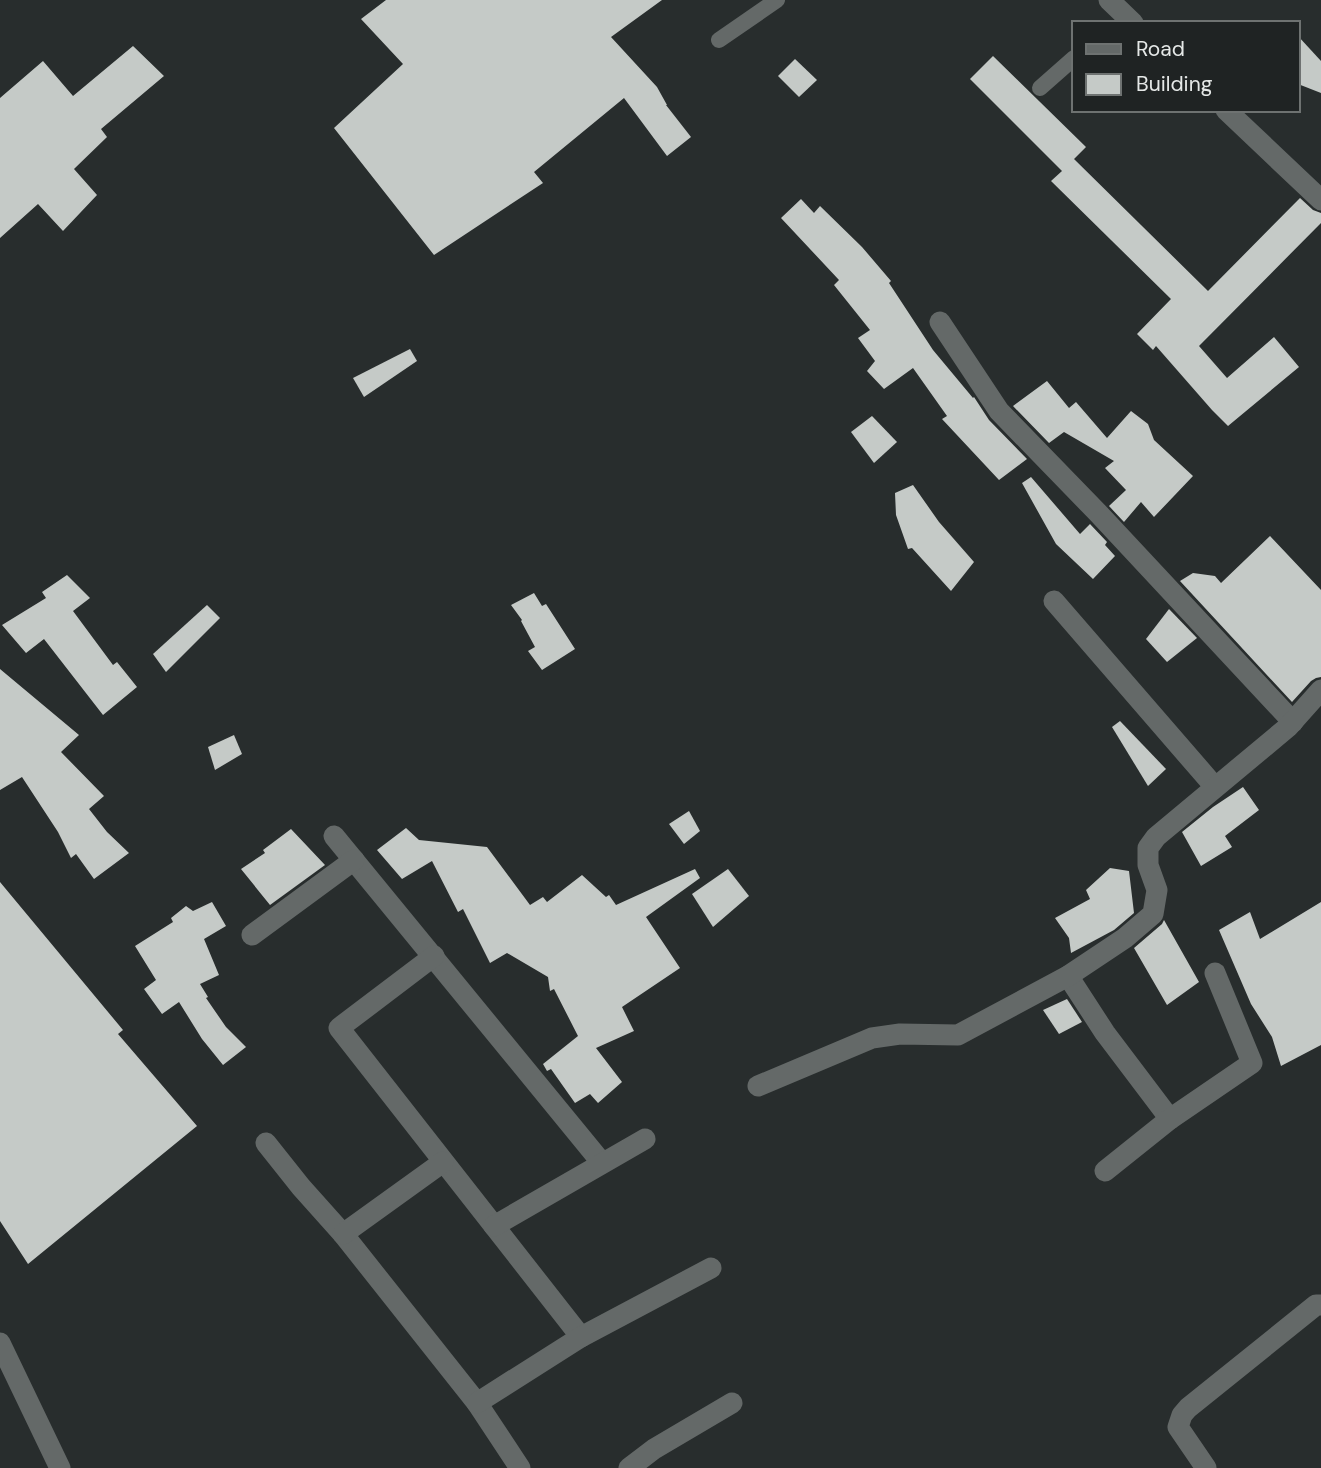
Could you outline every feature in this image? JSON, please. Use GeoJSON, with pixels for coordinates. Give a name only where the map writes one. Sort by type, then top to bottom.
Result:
{"type":"FeatureCollection","features":[{"type":"Feature","properties":{"kind":"street"},"geometry":{"type":"LineString","coordinates":[[1228,112],[1321,200]]}},
{"type":"Feature","properties":{"kind":"street"},"geometry":{"type":"LineString","coordinates":[[940,322],[999,411],[1293,722]]}},
{"type":"Feature","properties":{"kind":"street"},"geometry":{"type":"LineString","coordinates":[[1054,601],[1215,788]]}},
{"type":"Feature","properties":{"kind":"street"},"geometry":{"type":"LineString","coordinates":[[758,1086],[872,1038],[900,1034],[958,1035],[1068,976],[1125,938],[1153,914],[1157,890],[1147,865],[1147,848],[1156,837],[1288,727],[1321,690]]}},
{"type":"Feature","properties":{"kind":"street"},"geometry":{"type":"LineString","coordinates":[[334,836],[602,1163]]}},
{"type":"Feature","properties":{"kind":"street"},"geometry":{"type":"LineString","coordinates":[[253,935],[354,860]]}},
{"type":"Feature","properties":{"kind":"street"},"geometry":{"type":"LineString","coordinates":[[434,956],[339,1028],[580,1337]]}},
{"type":"Feature","properties":{"kind":"street"},"geometry":{"type":"LineString","coordinates":[[1105,1171],[1170,1119],[1252,1063],[1215,973]]}},
{"type":"Feature","properties":{"kind":"street"},"geometry":{"type":"LineString","coordinates":[[1068,976],[1105,1033],[1170,1119]]}},
{"type":"Feature","properties":{"kind":"street"},"geometry":{"type":"LineString","coordinates":[[494,1226],[645,1139]]}},
{"type":"Feature","properties":{"kind":"street"},"geometry":{"type":"LineString","coordinates":[[266,1143],[343,1234],[477,1403],[520,1468]]}},
{"type":"Feature","properties":{"kind":"street"},"geometry":{"type":"LineString","coordinates":[[343,1234],[443,1161]]}},
{"type":"Feature","properties":{"kind":"street"},"geometry":{"type":"LineString","coordinates":[[477,1403],[580,1337],[711,1268]]}},
{"type":"Feature","properties":{"kind":"street"},"geometry":{"type":"LineString","coordinates":[[1206,1468],[1178,1427],[1182,1415],[1316,1305],[1321,1305]]}},
{"type":"Feature","properties":{"kind":"street"},"geometry":{"type":"LineString","coordinates":[[0,1343],[60,1468]]}},
{"type":"Feature","properties":{"kind":"street"},"geometry":{"type":"LineString","coordinates":[[629,1468],[659,1459],[732,1403]]}},
{"type":"Feature","properties":{"kind":"lane"},"geometry":{"type":"LineString","coordinates":[[719,40],[777,0]]}},
{"type":"Feature","properties":{"kind":"lane"},"geometry":{"type":"LineString","coordinates":[[1040,88],[1072,60]]}},
{"type":"Feature","properties":{"kind":"building"},"geometry":{"type":"Polygon","coordinates":[[[386,0],[662,0],[611,37],[657,87],[666,105],[691,137],[667,156],[624,98],[534,172],[543,183],[434,255],[334,128],[403,64],[361,19],[386,0]]]}},
{"type":"Feature","properties":{"kind":"building"},"geometry":{"type":"Polygon","coordinates":[[[1300,38],[1321,61],[1321,93],[1300,85],[1300,38]]]}},
{"type":"Feature","properties":{"kind":"building"},"geometry":{"type":"Polygon","coordinates":[[[133,46],[164,76],[101,129],[107,137],[74,169],[97,195],[63,231],[38,204],[0,238],[0,98],[43,61],[73,96],[133,46]]]}},
{"type":"Feature","properties":{"kind":"building"},"geometry":{"type":"Polygon","coordinates":[[[993,56],[1086,147],[1074,159],[1208,291],[1300,198],[1313,210],[1321,213],[1321,223],[1199,346],[1227,378],[1274,337],[1299,367],[1228,426],[1156,346],[1153,350],[1137,334],[1171,299],[1051,181],[1062,171],[970,79],[993,56]]]}},
{"type":"Feature","properties":{"kind":"building"},"geometry":{"type":"Polygon","coordinates":[[[795,59],[817,80],[799,97],[778,76],[795,59]]]}},
{"type":"Feature","properties":{"kind":"building"},"geometry":{"type":"Polygon","coordinates":[[[801,199],[814,213],[820,206],[862,247],[891,281],[889,283],[933,350],[974,397],[989,420],[1027,459],[999,480],[942,419],[947,416],[913,368],[884,389],[867,371],[875,361],[858,338],[870,330],[834,285],[839,280],[781,218],[801,199]]]}},
{"type":"Feature","properties":{"kind":"building"},"geometry":{"type":"Polygon","coordinates":[[[410,349],[417,361],[364,397],[353,378],[410,349]]]}},
{"type":"Feature","properties":{"kind":"building"},"geometry":{"type":"Polygon","coordinates":[[[1047,381],[1069,408],[1076,402],[1107,438],[1131,411],[1148,424],[1154,440],[1193,476],[1154,517],[1141,502],[1124,522],[1109,506],[1126,490],[1105,468],[1114,461],[1064,432],[1049,443],[1013,406],[1047,381]]]}},
{"type":"Feature","properties":{"kind":"building"},"geometry":{"type":"Polygon","coordinates":[[[872,416],[897,442],[874,463],[851,432],[872,416]]]}},
{"type":"Feature","properties":{"kind":"building"},"geometry":{"type":"Polygon","coordinates":[[[1031,477],[1080,534],[1090,524],[1107,542],[1105,545],[1115,556],[1093,579],[1056,544],[1022,483],[1031,477]]]}},
{"type":"Feature","properties":{"kind":"building"},"geometry":{"type":"Polygon","coordinates":[[[913,485],[939,522],[974,562],[951,591],[912,548],[908,549],[896,515],[895,493],[913,485]]]}},
{"type":"Feature","properties":{"kind":"building"},"geometry":{"type":"Polygon","coordinates":[[[1270,536],[1321,590],[1321,677],[1311,681],[1292,702],[1180,581],[1193,573],[1215,576],[1221,583],[1270,536]]]}},
{"type":"Feature","properties":{"kind":"building"},"geometry":{"type":"Polygon","coordinates":[[[67,575],[90,598],[73,611],[113,665],[117,662],[137,687],[103,715],[44,639],[26,653],[2,625],[46,598],[42,592],[67,575]]]}},
{"type":"Feature","properties":{"kind":"building"},"geometry":{"type":"Polygon","coordinates":[[[534,593],[542,606],[546,604],[575,649],[542,670],[528,651],[535,647],[522,620],[511,605],[534,593]]]}},
{"type":"Feature","properties":{"kind":"building"},"geometry":{"type":"Polygon","coordinates":[[[207,605],[220,618],[166,672],[153,654],[207,605]]]}},
{"type":"Feature","properties":{"kind":"building"},"geometry":{"type":"Polygon","coordinates":[[[1169,609],[1197,638],[1167,662],[1146,639],[1169,609]]]}},
{"type":"Feature","properties":{"kind":"building"},"geometry":{"type":"Polygon","coordinates":[[[0,669],[79,735],[61,752],[104,796],[89,809],[107,832],[129,853],[94,879],[76,854],[71,858],[58,832],[22,777],[0,790],[0,669]]]}},
{"type":"Feature","properties":{"kind":"building"},"geometry":{"type":"Polygon","coordinates":[[[1120,721],[1166,769],[1148,786],[1112,727],[1120,721]]]}},
{"type":"Feature","properties":{"kind":"building"},"geometry":{"type":"Polygon","coordinates":[[[234,735],[242,754],[215,770],[208,747],[234,735]]]}},
{"type":"Feature","properties":{"kind":"building"},"geometry":{"type":"Polygon","coordinates":[[[1243,787],[1259,810],[1225,836],[1232,847],[1201,866],[1182,832],[1243,787]]]}},
{"type":"Feature","properties":{"kind":"building"},"geometry":{"type":"Polygon","coordinates":[[[689,811],[700,831],[684,844],[669,824],[689,811]]]}},
{"type":"Feature","properties":{"kind":"building"},"geometry":{"type":"Polygon","coordinates":[[[406,828],[419,840],[487,847],[530,905],[543,897],[547,902],[582,875],[606,897],[609,895],[616,905],[695,869],[700,878],[646,917],[680,968],[622,1007],[634,1031],[596,1048],[622,1082],[598,1103],[590,1094],[575,1103],[551,1069],[547,1071],[543,1064],[578,1036],[554,989],[550,991],[548,977],[507,953],[490,963],[463,909],[458,912],[432,861],[402,879],[377,850],[406,828]]]}},
{"type":"Feature","properties":{"kind":"building"},"geometry":{"type":"Polygon","coordinates":[[[291,829],[325,865],[270,905],[241,869],[265,853],[263,850],[291,829]]]}},
{"type":"Feature","properties":{"kind":"building"},"geometry":{"type":"Polygon","coordinates":[[[1110,868],[1129,871],[1134,913],[1114,930],[1071,953],[1069,938],[1055,918],[1090,899],[1086,890],[1110,868]]]}},
{"type":"Feature","properties":{"kind":"building"},"geometry":{"type":"Polygon","coordinates":[[[728,869],[749,896],[713,927],[692,894],[728,869]]]}},
{"type":"Feature","properties":{"kind":"building"},"geometry":{"type":"Polygon","coordinates":[[[0,882],[123,1030],[118,1034],[197,1126],[28,1264],[0,1221],[0,882]]]}},
{"type":"Feature","properties":{"kind":"building"},"geometry":{"type":"Polygon","coordinates":[[[212,902],[226,926],[204,939],[219,975],[200,984],[208,997],[206,998],[226,1027],[246,1047],[223,1065],[202,1039],[179,1002],[162,1014],[144,989],[156,980],[135,946],[173,922],[171,918],[186,906],[193,911],[212,902]]]}},
{"type":"Feature","properties":{"kind":"building"},"geometry":{"type":"Polygon","coordinates":[[[1321,902],[1321,1045],[1281,1066],[1272,1037],[1251,1004],[1219,930],[1250,912],[1260,939],[1321,902]]]}},
{"type":"Feature","properties":{"kind":"building"},"geometry":{"type":"Polygon","coordinates":[[[1164,920],[1199,982],[1167,1005],[1134,948],[1164,920]]]}},
{"type":"Feature","properties":{"kind":"building"},"geometry":{"type":"Polygon","coordinates":[[[1067,999],[1082,1022],[1059,1034],[1043,1010],[1067,999]]]}}]}
